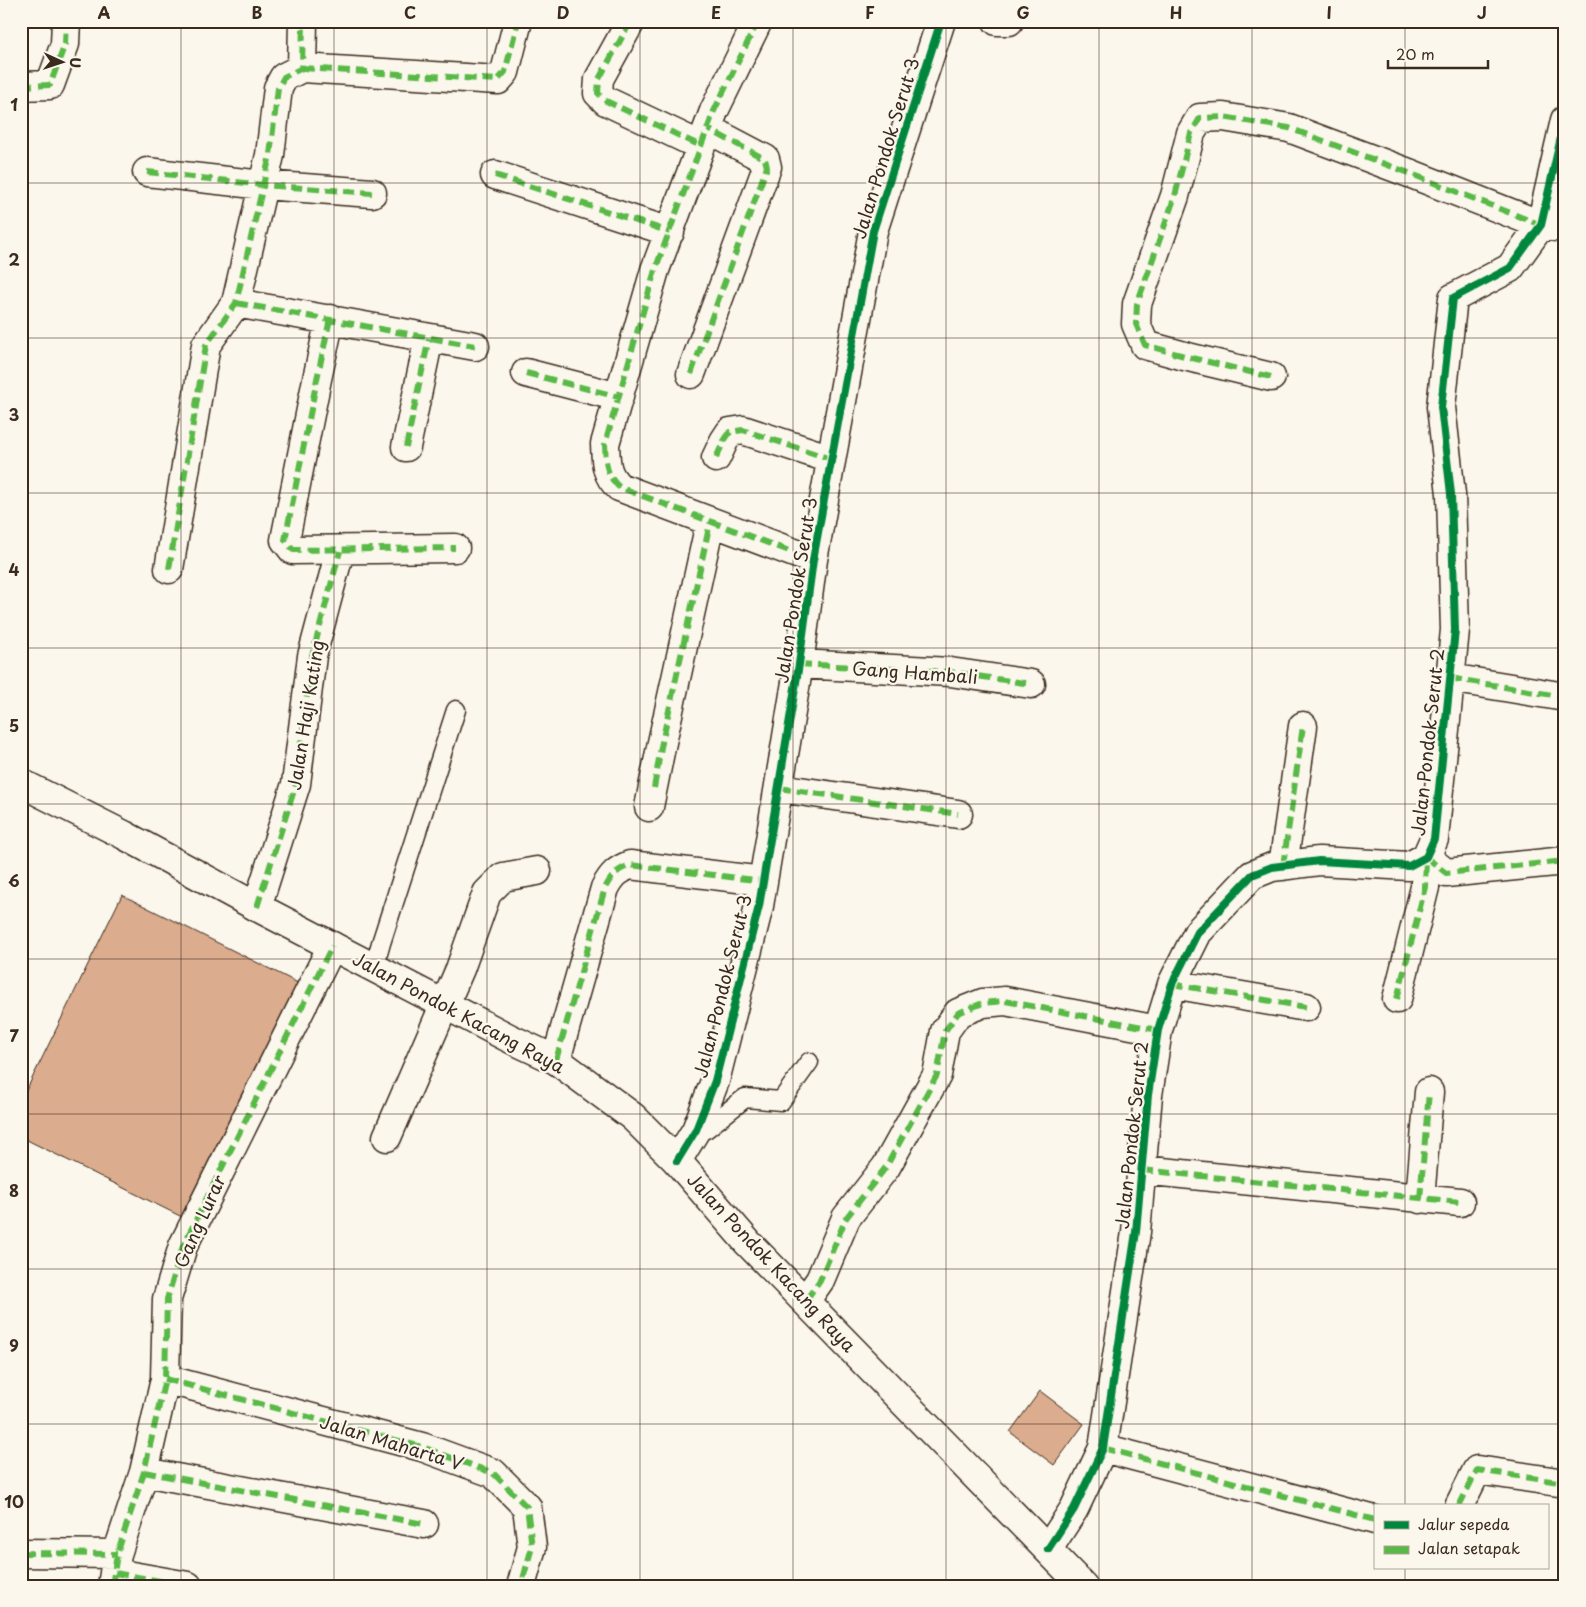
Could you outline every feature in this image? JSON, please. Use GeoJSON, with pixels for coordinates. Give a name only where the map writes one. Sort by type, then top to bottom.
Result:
{"type":"FeatureCollection","features":[{"type":"Feature","properties":{"kind":"street"},"geometry":{"type":"LineString","coordinates":[[21,86],[50,85],[65,44],[66,21]]}},
{"type":"Feature","properties":{"kind":"street"},"geometry":{"type":"LineString","coordinates":[[302,68],[303,21]]}},
{"type":"Feature","properties":{"kind":"street"},"geometry":{"type":"LineString","coordinates":[[169,570],[206,345],[236,303],[272,143],[278,88],[284,77],[302,68],[498,80],[504,72],[518,21]]}},
{"type":"Feature","properties":{"kind":"street"},"geometry":{"type":"LineString","coordinates":[[630,21],[599,79],[598,93],[606,100],[765,159],[767,167],[690,374]]}},
{"type":"Feature","properties":{"kind":"street"},"geometry":{"type":"LineString","coordinates":[[758,21],[714,111],[655,270],[605,444],[607,467],[610,479],[619,487],[812,560]]}},
{"type":"Feature","properties":{"kind":"street","name":"Jalan Pondok Serut 3"},"geometry":{"type":"LineString","coordinates":[[676,1161],[696,1130],[715,1081],[759,906],[799,664],[812,560],[873,231],[941,21]]}},
{"type":"Feature","properties":{"kind":"street"},"geometry":{"type":"LineString","coordinates":[[997,21],[1009,21]]}},
{"type":"Feature","properties":{"kind":"street"},"geometry":{"type":"LineString","coordinates":[[1271,377],[1188,358],[1145,345],[1136,324],[1137,304],[1152,266],[1175,196],[1191,133],[1200,118],[1223,117],[1289,128],[1553,227],[1565,120]]}},
{"type":"Feature","properties":{"kind":"street"},"geometry":{"type":"LineString","coordinates":[[147,172],[263,185],[372,193]]}},
{"type":"Feature","properties":{"kind":"street"},"geometry":{"type":"LineString","coordinates":[[495,175],[670,232]]}},
{"type":"Feature","properties":{"kind":"street","name":"Jalan Pondok Serut 2"},"geometry":{"type":"LineString","coordinates":[[1048,1549],[1074,1509],[1104,1448],[1136,1232],[1148,1095],[1158,1030],[1172,984],[1198,932],[1252,875],[1272,867],[1319,861],[1409,866],[1426,857],[1434,839],[1455,630],[1452,494],[1441,407],[1453,298],[1510,268],[1553,227]]}},
{"type":"Feature","properties":{"kind":"street"},"geometry":{"type":"LineString","coordinates":[[236,303],[475,346]]}},
{"type":"Feature","properties":{"kind":"street"},"geometry":{"type":"LineString","coordinates":[[330,319],[285,540],[293,550],[340,551],[455,548]]}},
{"type":"Feature","properties":{"kind":"street"},"geometry":{"type":"LineString","coordinates":[[406,447],[429,338]]}},
{"type":"Feature","properties":{"kind":"street"},"geometry":{"type":"LineString","coordinates":[[526,373],[619,397]]}},
{"type":"Feature","properties":{"kind":"street"},"geometry":{"type":"LineString","coordinates":[[716,458],[730,432],[743,430],[831,460]]}},
{"type":"Feature","properties":{"kind":"street"},"geometry":{"type":"LineString","coordinates":[[650,807],[710,523]]}},
{"type":"Feature","properties":{"kind":"street","name":"Jalan Haji Kating"},"geometry":{"type":"LineString","coordinates":[[257,907],[296,784],[312,656],[340,551]]}},
{"type":"Feature","properties":{"kind":"street","name":"Gang Hambali"},"geometry":{"type":"LineString","coordinates":[[799,664],[950,672],[1031,684]]}},
{"type":"Feature","properties":{"kind":"street"},"geometry":{"type":"LineString","coordinates":[[1450,678],[1565,697]]}},
{"type":"Feature","properties":{"kind":"street"},"geometry":{"type":"LineString","coordinates":[[1283,866],[1303,726]]}},
{"type":"Feature","properties":{"kind":"street","name":"Jalan Pondok Kacang Raya"},"geometry":{"type":"LineString","coordinates":[[21,783],[124,835],[374,968],[556,1060],[633,1117],[676,1161],[748,1243],[806,1300],[1083,1586]]}},
{"type":"Feature","properties":{"kind":"street"},"geometry":{"type":"LineString","coordinates":[[779,788],[958,814]]}},
{"type":"Feature","properties":{"kind":"street"},"geometry":{"type":"LineString","coordinates":[[1426,857],[1446,873],[1565,862]]}},
{"type":"Feature","properties":{"kind":"street"},"geometry":{"type":"LineString","coordinates":[[1397,999],[1425,887],[1426,857]]}},
{"type":"Feature","properties":{"kind":"street"},"geometry":{"type":"LineString","coordinates":[[556,1060],[605,888],[611,876],[619,869],[630,864],[763,881]]}},
{"type":"Feature","properties":{"kind":"street"},"geometry":{"type":"LineString","coordinates":[[387,1137],[460,968],[487,893],[503,877],[537,871]]}},
{"type":"Feature","properties":{"kind":"street","name":"Gang Lurar"},"geometry":{"type":"LineString","coordinates":[[115,1571],[144,1472],[165,1379],[167,1299],[183,1246],[332,946]]}},
{"type":"Feature","properties":{"kind":"street"},"geometry":{"type":"LineString","coordinates":[[1172,984],[1306,1007]]}},
{"type":"Feature","properties":{"kind":"street"},"geometry":{"type":"LineString","coordinates":[[806,1300],[820,1280],[846,1218],[886,1167],[937,1075],[945,1031],[958,1013],[983,1003],[1005,1001],[1158,1030]]}},
{"type":"Feature","properties":{"kind":"street"},"geometry":{"type":"LineString","coordinates":[[1420,1199],[1429,1092]]}},
{"type":"Feature","properties":{"kind":"street"},"geometry":{"type":"LineString","coordinates":[[1142,1170],[1460,1202]]}},
{"type":"Feature","properties":{"kind":"street","name":"Jalan Maharta V"},"geometry":{"type":"LineString","coordinates":[[165,1379],[422,1447],[493,1473],[527,1507],[532,1547],[521,1586]]}},
{"type":"Feature","properties":{"kind":"street"},"geometry":{"type":"LineString","coordinates":[[1104,1448],[1374,1520]]}},
{"type":"Feature","properties":{"kind":"street"},"geometry":{"type":"LineString","coordinates":[[1460,1504],[1477,1470],[1565,1483]]}},
{"type":"Feature","properties":{"kind":"street"},"geometry":{"type":"LineString","coordinates":[[144,1472],[424,1524]]}},
{"type":"Feature","properties":{"kind":"street"},"geometry":{"type":"LineString","coordinates":[[21,1553],[188,1586]]}},
{"type":"Feature","properties":{"kind":"lane"},"geometry":{"type":"LineString","coordinates":[[374,968],[380,943],[456,710]]}},
{"type":"Feature","properties":{"kind":"lane"},"geometry":{"type":"LineString","coordinates":[[696,1130],[706,1129],[745,1098],[781,1101],[809,1062]]}},
{"type":"Feature","properties":{"kind":"building"},"geometry":{"type":"Polygon","coordinates":[[[122,895],[306,987],[190,1221],[21,1137],[21,1101],[122,895]]]}},
{"type":"Feature","properties":{"kind":"building"},"geometry":{"type":"Polygon","coordinates":[[[1040,1391],[1084,1424],[1054,1465],[1010,1432],[1040,1391]]]}},
{"type":"Feature","properties":{"kind":"marked path"},"geometry":{"type":"LineString","coordinates":[[21,86],[50,85],[65,44],[66,21]]}},
{"type":"Feature","properties":{"kind":"marked path"},"geometry":{"type":"LineString","coordinates":[[169,569],[206,345],[236,303],[270,155],[278,88],[284,77],[302,68],[303,21]]}},
{"type":"Feature","properties":{"kind":"marked path"},"geometry":{"type":"LineString","coordinates":[[302,68],[498,80],[505,72],[518,21]]}},
{"type":"Feature","properties":{"kind":"marked path"},"geometry":{"type":"LineString","coordinates":[[631,21],[599,79],[598,93],[606,101],[701,146]]}},
{"type":"Feature","properties":{"kind":"marked path"},"geometry":{"type":"LineString","coordinates":[[758,21],[714,111],[655,270],[605,444],[606,462],[611,477],[619,487],[813,560]]}},
{"type":"Feature","properties":{"kind":"marked path"},"geometry":{"type":"LineString","coordinates":[[997,21],[1009,21]]}},
{"type":"Feature","properties":{"kind":"marked path"},"geometry":{"type":"LineString","coordinates":[[1271,377],[1145,345],[1136,324],[1137,304],[1175,196],[1191,133],[1200,118],[1223,117],[1289,128],[1541,225]]}},
{"type":"Feature","properties":{"kind":"marked path"},"geometry":{"type":"LineString","coordinates":[[691,374],[767,167],[765,159],[708,129]]}},
{"type":"Feature","properties":{"kind":"marked path"},"geometry":{"type":"LineString","coordinates":[[147,172],[263,185],[372,193]]}},
{"type":"Feature","properties":{"kind":"marked path"},"geometry":{"type":"LineString","coordinates":[[495,175],[670,232]]}},
{"type":"Feature","properties":{"kind":"marked path"},"geometry":{"type":"LineString","coordinates":[[236,303],[475,346]]}},
{"type":"Feature","properties":{"kind":"marked path"},"geometry":{"type":"LineString","coordinates":[[330,319],[285,540],[293,550],[455,548]]}},
{"type":"Feature","properties":{"kind":"marked path"},"geometry":{"type":"LineString","coordinates":[[406,447],[429,338]]}},
{"type":"Feature","properties":{"kind":"marked path"},"geometry":{"type":"LineString","coordinates":[[526,373],[619,397]]}},
{"type":"Feature","properties":{"kind":"marked path"},"geometry":{"type":"LineString","coordinates":[[716,458],[730,432],[743,430],[831,459]]}},
{"type":"Feature","properties":{"kind":"marked path"},"geometry":{"type":"LineString","coordinates":[[654,788],[661,747],[710,523]]}},
{"type":"Feature","properties":{"kind":"marked path"},"geometry":{"type":"LineString","coordinates":[[257,907],[296,784],[312,656],[340,551]]}},
{"type":"Feature","properties":{"kind":"marked path"},"geometry":{"type":"LineString","coordinates":[[799,664],[950,672],[1031,684]]}},
{"type":"Feature","properties":{"kind":"marked path"},"geometry":{"type":"LineString","coordinates":[[1450,678],[1565,697]]}},
{"type":"Feature","properties":{"kind":"marked path"},"geometry":{"type":"LineString","coordinates":[[1283,866],[1303,726]]}},
{"type":"Feature","properties":{"kind":"marked path"},"geometry":{"type":"LineString","coordinates":[[779,788],[958,814]]}},
{"type":"Feature","properties":{"kind":"marked path"},"geometry":{"type":"LineString","coordinates":[[1426,857],[1446,873],[1565,861]]}},
{"type":"Feature","properties":{"kind":"marked path"},"geometry":{"type":"LineString","coordinates":[[1397,999],[1425,887],[1426,857]]}},
{"type":"Feature","properties":{"kind":"marked path"},"geometry":{"type":"LineString","coordinates":[[556,1060],[605,888],[615,874],[630,865],[763,881]]}},
{"type":"Feature","properties":{"kind":"marked path"},"geometry":{"type":"LineString","coordinates":[[112,1586],[117,1554],[144,1472],[165,1379],[167,1299],[183,1246],[332,946]]}},
{"type":"Feature","properties":{"kind":"marked path"},"geometry":{"type":"LineString","coordinates":[[1172,984],[1306,1007]]}},
{"type":"Feature","properties":{"kind":"marked path"},"geometry":{"type":"LineString","coordinates":[[806,1300],[820,1280],[846,1218],[886,1167],[937,1075],[945,1031],[958,1013],[983,1003],[1005,1001],[1158,1030]]}},
{"type":"Feature","properties":{"kind":"marked path"},"geometry":{"type":"LineString","coordinates":[[1420,1199],[1429,1092]]}},
{"type":"Feature","properties":{"kind":"marked path"},"geometry":{"type":"LineString","coordinates":[[1142,1170],[1460,1202]]}},
{"type":"Feature","properties":{"kind":"marked path"},"geometry":{"type":"LineString","coordinates":[[165,1379],[422,1447],[493,1473],[527,1507],[532,1547],[521,1586]]}},
{"type":"Feature","properties":{"kind":"marked path"},"geometry":{"type":"LineString","coordinates":[[1103,1448],[1374,1520]]}},
{"type":"Feature","properties":{"kind":"marked path"},"geometry":{"type":"LineString","coordinates":[[1460,1504],[1477,1470],[1565,1483]]}},
{"type":"Feature","properties":{"kind":"marked path"},"geometry":{"type":"LineString","coordinates":[[144,1472],[424,1524]]}},
{"type":"Feature","properties":{"kind":"marked path"},"geometry":{"type":"LineString","coordinates":[[21,1553],[117,1554]]}},
{"type":"Feature","properties":{"kind":"marked path"},"geometry":{"type":"LineString","coordinates":[[115,1573],[188,1586]]}},
{"type":"Feature","properties":{"kind":"cycle path"},"geometry":{"type":"LineString","coordinates":[[677,1161],[696,1130],[715,1081],[759,906],[799,664],[813,560],[873,231],[941,21]]}},
{"type":"Feature","properties":{"kind":"cycle path"},"geometry":{"type":"LineString","coordinates":[[1048,1549],[1074,1509],[1103,1448],[1136,1232],[1148,1095],[1158,1030],[1172,984],[1198,932],[1252,875],[1272,867],[1319,861],[1409,866],[1426,857],[1434,839],[1455,630],[1451,494],[1441,407],[1453,298],[1510,268],[1541,225],[1565,120]]}}]}
